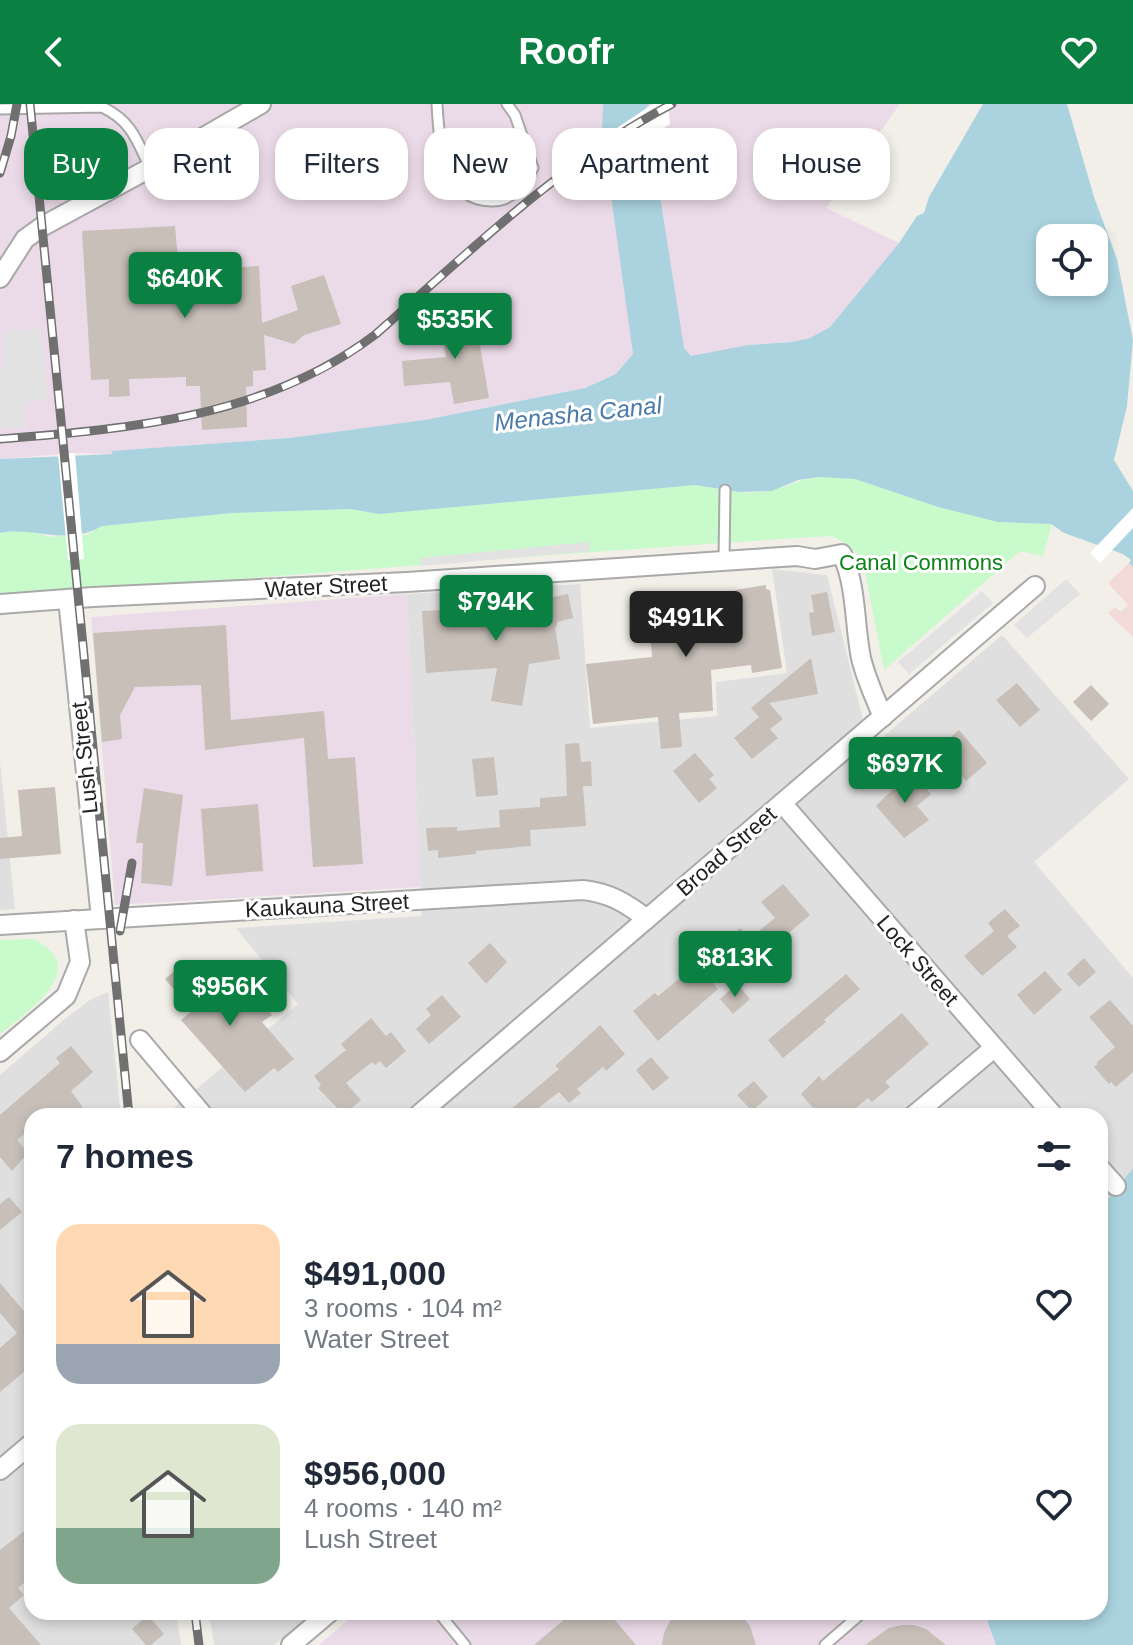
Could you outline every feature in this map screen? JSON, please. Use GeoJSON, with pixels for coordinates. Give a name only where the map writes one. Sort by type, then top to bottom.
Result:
{"type":"FeatureCollection","features":[{"type":"Feature","properties":{"kind":"street"},"geometry":{"type":"LineString","coordinates":[[219,128],[261,104]]}},
{"type":"Feature","properties":{"kind":"street"},"geometry":{"type":"LineString","coordinates":[[0,278],[25,239],[144,171]]}},
{"type":"Feature","properties":{"kind":"street","name":"Water Street"},"geometry":{"type":"LineString","coordinates":[[0,604],[407,582],[797,556],[815,559],[842,554],[851,574],[861,658],[883,717]]}},
{"type":"Feature","properties":{"kind":"street","name":"Broad Street"},"geometry":{"type":"LineString","coordinates":[[426,1108],[1035,586]]}},
{"type":"Feature","properties":{"kind":"street","name":"Lush Street"},"geometry":{"type":"LineString","coordinates":[[68,599],[101,918]]}},
{"type":"Feature","properties":{"kind":"street","name":"Lock Street"},"geometry":{"type":"LineString","coordinates":[[782,803],[1047,1108]]}},
{"type":"Feature","properties":{"kind":"street","name":"Kaukauna Street"},"geometry":{"type":"LineString","coordinates":[[0,925],[583,890],[603,892],[623,901],[647,919]]}},
{"type":"Feature","properties":{"kind":"street"},"geometry":{"type":"LineString","coordinates":[[0,1052],[66,996],[80,962],[74,920]]}},
{"type":"Feature","properties":{"kind":"street"},"geometry":{"type":"LineString","coordinates":[[140,1040],[197,1108]]}},
{"type":"Feature","properties":{"kind":"street"},"geometry":{"type":"LineString","coordinates":[[923,1108],[994,1048]]}},
{"type":"Feature","properties":{"kind":"street"},"geometry":{"type":"LineString","coordinates":[[1108,1177],[1116,1186]]}},
{"type":"Feature","properties":{"kind":"street"},"geometry":{"type":"LineString","coordinates":[[0,1470],[24,1450]]}},
{"type":"Feature","properties":{"kind":"street"},"geometry":{"type":"LineString","coordinates":[[291,1645],[321,1620]]}},
{"type":"Feature","properties":{"kind":"lane"},"geometry":{"type":"LineString","coordinates":[[437,104],[444,158],[459,191],[475,201],[497,202],[521,189],[533,168],[515,115],[507,104]]}},
{"type":"Feature","properties":{"kind":"lane"},"geometry":{"type":"LineString","coordinates":[[0,109],[102,107],[117,114],[129,126],[144,156]]}},
{"type":"Feature","properties":{"kind":"lane"},"geometry":{"type":"LineString","coordinates":[[724,561],[725,490]]}},
{"type":"Feature","properties":{"kind":"lane"},"geometry":{"type":"LineString","coordinates":[[445,1620],[465,1645]]}},
{"type":"Feature","properties":{"kind":"lane"},"geometry":{"type":"LineString","coordinates":[[825,1645],[854,1620]]}},
{"type":"Feature","properties":{"kind":"shaded area"},"geometry":{"type":"Polygon","coordinates":[[[0,104],[900,104],[883,128],[753,128],[753,200],[832,200],[826,208],[899,243],[830,327],[810,338],[748,345],[690,357],[616,374],[585,388],[424,420],[290,438],[113,451],[115,454],[75,453],[0,459],[0,104]]]}},
{"type":"Feature","properties":{"kind":"shaded area"},"geometry":{"type":"Polygon","coordinates":[[[41,328],[47,399],[24,403],[26,427],[0,428],[0,376],[5,360],[5,332],[41,328]]]}},
{"type":"Feature","properties":{"kind":"shaded area"},"geometry":{"type":"Polygon","coordinates":[[[589,542],[590,551],[421,566],[420,558],[589,542]]]}},
{"type":"Feature","properties":{"kind":"shaded area"},"geometry":{"type":"Polygon","coordinates":[[[1129,563],[1133,567],[1133,637],[1108,613],[1115,607],[1121,612],[1128,605],[1108,583],[1129,563]]]}},
{"type":"Feature","properties":{"kind":"shaded area"},"geometry":{"type":"Polygon","coordinates":[[[772,569],[827,575],[870,748],[1002,635],[1129,779],[1034,862],[1133,978],[1133,1168],[1108,1199],[1108,1108],[174,1108],[298,1004],[236,928],[422,916],[407,594],[580,584],[590,728],[717,716],[716,682],[787,673],[772,569]]]}},
{"type":"Feature","properties":{"kind":"shaded area"},"geometry":{"type":"Polygon","coordinates":[[[1066,579],[1080,594],[1027,638],[1014,625],[1066,579]]]}},
{"type":"Feature","properties":{"kind":"shaded area"},"geometry":{"type":"Polygon","coordinates":[[[982,591],[993,603],[909,674],[898,662],[982,591]]]}},
{"type":"Feature","properties":{"kind":"shaded area"},"geometry":{"type":"Polygon","coordinates":[[[407,594],[421,887],[115,905],[91,617],[407,594]]]}},
{"type":"Feature","properties":{"kind":"shaded area"},"geometry":{"type":"Polygon","coordinates":[[[0,761],[15,909],[0,910],[0,761]]]}},
{"type":"Feature","properties":{"kind":"shaded area"},"geometry":{"type":"Polygon","coordinates":[[[108,992],[120,1108],[24,1108],[24,1620],[177,1620],[181,1645],[0,1645],[0,1075],[90,1000],[108,992]]]}},
{"type":"Feature","properties":{"kind":"shaded area"},"geometry":{"type":"Polygon","coordinates":[[[210,1620],[304,1620],[274,1645],[214,1645],[210,1620]]]}},
{"type":"Feature","properties":{"kind":"shaded area"},"geometry":{"type":"Polygon","coordinates":[[[348,1620],[987,1620],[996,1645],[319,1645],[348,1620]]]}},
{"type":"Feature","properties":{"kind":"green space","name":"Canal Commons"},"geometry":{"type":"Polygon","coordinates":[[[818,477],[855,479],[938,507],[1000,522],[1052,524],[1043,556],[1020,551],[884,670],[864,566],[850,547],[830,536],[0,597],[0,533],[3,532],[37,531],[47,537],[87,535],[102,526],[232,513],[350,509],[379,514],[695,485],[755,493],[818,477]]]}},
{"type":"Feature","properties":{"kind":"green space"},"geometry":{"type":"Polygon","coordinates":[[[33,939],[50,951],[57,963],[56,976],[50,989],[38,1002],[0,1034],[0,940],[33,939]]]}},
{"type":"Feature","properties":{"kind":"water"},"geometry":{"type":"Polygon","coordinates":[[[603,104],[649,104],[646,108],[649,128],[602,128],[603,104]]]}},
{"type":"Feature","properties":{"kind":"water","name":"Menasha Canal"},"geometry":{"type":"Polygon","coordinates":[[[983,104],[1067,104],[1104,224],[1036,224],[1036,296],[1108,296],[1108,235],[1117,259],[1133,340],[1127,406],[1114,460],[1133,491],[1133,567],[1129,563],[1131,560],[1123,554],[1064,533],[1051,524],[998,522],[938,507],[855,479],[818,477],[798,480],[772,491],[739,492],[695,485],[379,514],[350,509],[232,513],[102,526],[89,532],[64,536],[0,533],[0,459],[113,454],[111,451],[290,438],[424,420],[585,388],[616,374],[633,354],[612,200],[661,200],[684,348],[691,356],[748,345],[792,342],[810,338],[830,327],[899,243],[917,216],[924,213],[929,197],[983,104]]]}},
{"type":"Feature","properties":{"kind":"water"},"geometry":{"type":"Polygon","coordinates":[[[1133,1168],[1133,1645],[996,1645],[987,1620],[1108,1620],[1108,1199],[1133,1168]]]}},
{"type":"Feature","properties":{"kind":"pier"},"geometry":{"type":"Polygon","coordinates":[[[653,104],[668,104],[670,124],[664,128],[617,128],[653,104]]]}},
{"type":"Feature","properties":{"kind":"pier"},"geometry":{"type":"Polygon","coordinates":[[[75,453],[84,559],[68,560],[58,454],[75,453]]]}},
{"type":"Feature","properties":{"kind":"pier"},"geometry":{"type":"Polygon","coordinates":[[[1133,508],[1133,528],[1100,563],[1090,553],[1133,508]]]}},
{"type":"Feature","properties":{"kind":"building"},"geometry":{"type":"Polygon","coordinates":[[[175,226],[179,271],[259,266],[262,323],[298,310],[291,286],[324,275],[341,324],[304,335],[294,344],[264,335],[266,370],[253,371],[253,386],[246,387],[247,427],[202,430],[200,386],[186,386],[186,377],[129,379],[130,396],[109,397],[109,379],[91,380],[82,231],[175,226]]]}},
{"type":"Feature","properties":{"kind":"building"},"geometry":{"type":"Polygon","coordinates":[[[472,302],[481,320],[476,323],[489,398],[454,404],[450,382],[404,386],[402,361],[446,357],[443,339],[457,337],[446,314],[472,302]]]}},
{"type":"Feature","properties":{"kind":"building"},"geometry":{"type":"Polygon","coordinates":[[[766,585],[766,589],[770,590],[782,668],[752,673],[751,665],[711,670],[713,711],[679,713],[682,747],[661,749],[658,717],[593,724],[586,664],[652,657],[648,600],[736,595],[735,590],[766,585]]]}},
{"type":"Feature","properties":{"kind":"building"},"geometry":{"type":"Polygon","coordinates":[[[827,592],[835,632],[812,636],[809,613],[814,612],[811,595],[827,592]]]}},
{"type":"Feature","properties":{"kind":"building"},"geometry":{"type":"Polygon","coordinates":[[[568,594],[573,618],[557,622],[555,627],[560,659],[529,664],[522,706],[491,701],[497,668],[426,673],[422,611],[463,609],[464,615],[540,605],[539,600],[568,594]]]}},
{"type":"Feature","properties":{"kind":"building"},"geometry":{"type":"Polygon","coordinates":[[[226,625],[231,720],[324,711],[328,759],[355,757],[363,864],[313,867],[304,738],[205,750],[201,685],[135,687],[120,715],[122,739],[102,742],[93,633],[226,625]]]}},
{"type":"Feature","properties":{"kind":"building"},"geometry":{"type":"Polygon","coordinates":[[[811,658],[818,694],[769,703],[783,719],[770,729],[778,738],[752,759],[734,738],[759,717],[751,708],[811,658]]]}},
{"type":"Feature","properties":{"kind":"building"},"geometry":{"type":"Polygon","coordinates":[[[1017,683],[1040,710],[1020,727],[996,700],[1017,683]]]}},
{"type":"Feature","properties":{"kind":"building"},"geometry":{"type":"Polygon","coordinates":[[[1091,685],[1109,704],[1091,721],[1073,702],[1091,685]]]}},
{"type":"Feature","properties":{"kind":"building"},"geometry":{"type":"Polygon","coordinates":[[[959,730],[987,763],[966,781],[938,748],[959,730]]]}},
{"type":"Feature","properties":{"kind":"building"},"geometry":{"type":"Polygon","coordinates":[[[579,743],[581,762],[591,761],[592,786],[583,786],[586,826],[530,830],[531,846],[438,858],[438,850],[428,851],[426,828],[457,827],[457,831],[500,827],[499,810],[540,807],[540,798],[567,796],[565,744],[579,743]]]}},
{"type":"Feature","properties":{"kind":"building"},"geometry":{"type":"Polygon","coordinates":[[[695,753],[714,775],[709,779],[717,788],[699,803],[673,771],[695,753]]]}},
{"type":"Feature","properties":{"kind":"building"},"geometry":{"type":"Polygon","coordinates":[[[494,757],[498,795],[476,797],[472,759],[494,757]]]}},
{"type":"Feature","properties":{"kind":"building"},"geometry":{"type":"Polygon","coordinates":[[[910,770],[931,794],[917,806],[929,820],[904,838],[876,806],[894,788],[892,785],[910,770]]]}},
{"type":"Feature","properties":{"kind":"building"},"geometry":{"type":"Polygon","coordinates":[[[55,787],[61,854],[0,859],[0,838],[22,836],[18,790],[55,787]]]}},
{"type":"Feature","properties":{"kind":"building"},"geometry":{"type":"Polygon","coordinates":[[[144,788],[183,795],[172,886],[141,883],[143,843],[136,843],[144,788]]]}},
{"type":"Feature","properties":{"kind":"building"},"geometry":{"type":"Polygon","coordinates":[[[258,804],[263,871],[206,876],[201,809],[258,804]]]}},
{"type":"Feature","properties":{"kind":"building"},"geometry":{"type":"Polygon","coordinates":[[[783,884],[810,915],[769,950],[771,953],[748,973],[722,944],[740,928],[749,939],[775,918],[761,902],[783,884]]]}},
{"type":"Feature","properties":{"kind":"building"},"geometry":{"type":"Polygon","coordinates":[[[1005,909],[1020,926],[1007,936],[1017,947],[982,976],[964,956],[994,931],[988,923],[1005,909]]]}},
{"type":"Feature","properties":{"kind":"building"},"geometry":{"type":"Polygon","coordinates":[[[490,943],[507,962],[486,984],[468,963],[490,943]]]}},
{"type":"Feature","properties":{"kind":"building"},"geometry":{"type":"Polygon","coordinates":[[[1084,958],[1096,972],[1079,987],[1067,974],[1084,958]]]}},
{"type":"Feature","properties":{"kind":"building"},"geometry":{"type":"Polygon","coordinates":[[[188,960],[215,992],[228,981],[248,1005],[257,997],[272,1015],[262,1022],[294,1059],[278,1072],[274,1068],[245,1092],[181,1020],[192,1011],[165,979],[188,960]]]}},
{"type":"Feature","properties":{"kind":"building"},"geometry":{"type":"Polygon","coordinates":[[[697,964],[718,989],[658,1041],[633,1011],[655,993],[658,996],[697,964]]]}},
{"type":"Feature","properties":{"kind":"building"},"geometry":{"type":"Polygon","coordinates":[[[1045,971],[1062,990],[1034,1015],[1017,995],[1045,971]]]}},
{"type":"Feature","properties":{"kind":"building"},"geometry":{"type":"Polygon","coordinates":[[[846,974],[860,989],[783,1058],[768,1040],[846,974]]]}},
{"type":"Feature","properties":{"kind":"building"},"geometry":{"type":"Polygon","coordinates":[[[737,984],[750,999],[733,1014],[720,999],[737,984]]]}},
{"type":"Feature","properties":{"kind":"building"},"geometry":{"type":"Polygon","coordinates":[[[442,995],[461,1017],[429,1044],[416,1029],[431,1015],[426,1009],[442,995]]]}},
{"type":"Feature","properties":{"kind":"building"},"geometry":{"type":"Polygon","coordinates":[[[1110,1000],[1133,1026],[1133,1072],[1116,1087],[1111,1082],[1109,1084],[1094,1067],[1115,1047],[1089,1017],[1110,1000]]]}},
{"type":"Feature","properties":{"kind":"building"},"geometry":{"type":"Polygon","coordinates":[[[902,1013],[929,1044],[885,1082],[890,1087],[872,1102],[868,1098],[856,1108],[813,1108],[801,1094],[819,1076],[823,1081],[902,1013]]]}},
{"type":"Feature","properties":{"kind":"building"},"geometry":{"type":"Polygon","coordinates":[[[371,1018],[386,1036],[391,1032],[406,1051],[386,1068],[380,1061],[375,1065],[372,1062],[346,1083],[361,1100],[352,1108],[337,1108],[318,1088],[321,1085],[314,1076],[346,1050],[341,1044],[371,1018]]]}},
{"type":"Feature","properties":{"kind":"building"},"geometry":{"type":"Polygon","coordinates":[[[600,1025],[625,1054],[606,1071],[603,1067],[577,1089],[581,1093],[569,1103],[559,1092],[538,1108],[513,1108],[559,1069],[555,1066],[600,1025]]]}},
{"type":"Feature","properties":{"kind":"building"},"geometry":{"type":"Polygon","coordinates":[[[71,1046],[93,1072],[71,1091],[83,1108],[24,1108],[24,1134],[17,1140],[24,1148],[24,1158],[12,1171],[0,1157],[0,1115],[60,1063],[56,1058],[71,1046]]]}},
{"type":"Feature","properties":{"kind":"building"},"geometry":{"type":"Polygon","coordinates":[[[651,1057],[669,1078],[653,1091],[636,1070],[651,1057]]]}},
{"type":"Feature","properties":{"kind":"building"},"geometry":{"type":"Polygon","coordinates":[[[754,1081],[768,1097],[755,1108],[749,1108],[737,1095],[754,1081]]]}},
{"type":"Feature","properties":{"kind":"building"},"geometry":{"type":"Polygon","coordinates":[[[9,1197],[22,1212],[0,1230],[0,1204],[9,1197]]]}},
{"type":"Feature","properties":{"kind":"building"},"geometry":{"type":"Polygon","coordinates":[[[0,1283],[24,1312],[24,1372],[0,1392],[0,1348],[17,1333],[0,1313],[0,1283]]]}},
{"type":"Feature","properties":{"kind":"building"},"geometry":{"type":"Polygon","coordinates":[[[24,1531],[24,1583],[18,1588],[24,1595],[9,1608],[41,1645],[0,1645],[0,1550],[24,1531]]]}},
{"type":"Feature","properties":{"kind":"building"},"geometry":{"type":"Polygon","coordinates":[[[142,1620],[152,1620],[164,1634],[151,1645],[146,1645],[132,1629],[142,1620]]]}},
{"type":"Feature","properties":{"kind":"building"},"geometry":{"type":"Polygon","coordinates":[[[564,1620],[615,1620],[636,1645],[534,1645],[564,1620]]]}},
{"type":"Feature","properties":{"kind":"building"},"geometry":{"type":"Polygon","coordinates":[[[670,1620],[745,1620],[756,1645],[662,1645],[670,1620]]]}},
{"type":"Feature","properties":{"kind":"building"},"geometry":{"type":"Polygon","coordinates":[[[901,1625],[926,1629],[946,1645],[865,1645],[889,1628],[901,1625]]]}},
{"type":"Feature","properties":{"kind":"railway"},"geometry":{"type":"LineString","coordinates":[[0,173],[17,104]]}},
{"type":"Feature","properties":{"kind":"railway"},"geometry":{"type":"LineString","coordinates":[[30,104],[128,1108]]}},
{"type":"Feature","properties":{"kind":"railway"},"geometry":{"type":"LineString","coordinates":[[0,439],[99,430],[196,414],[290,384],[334,362],[376,334],[481,240],[554,181],[631,127],[672,104]]}},
{"type":"Feature","properties":{"kind":"railway"},"geometry":{"type":"LineString","coordinates":[[120,931],[132,863]]}},
{"type":"Feature","properties":{"kind":"railway"},"geometry":{"type":"LineString","coordinates":[[196,1620],[199,1645]]}}]}
